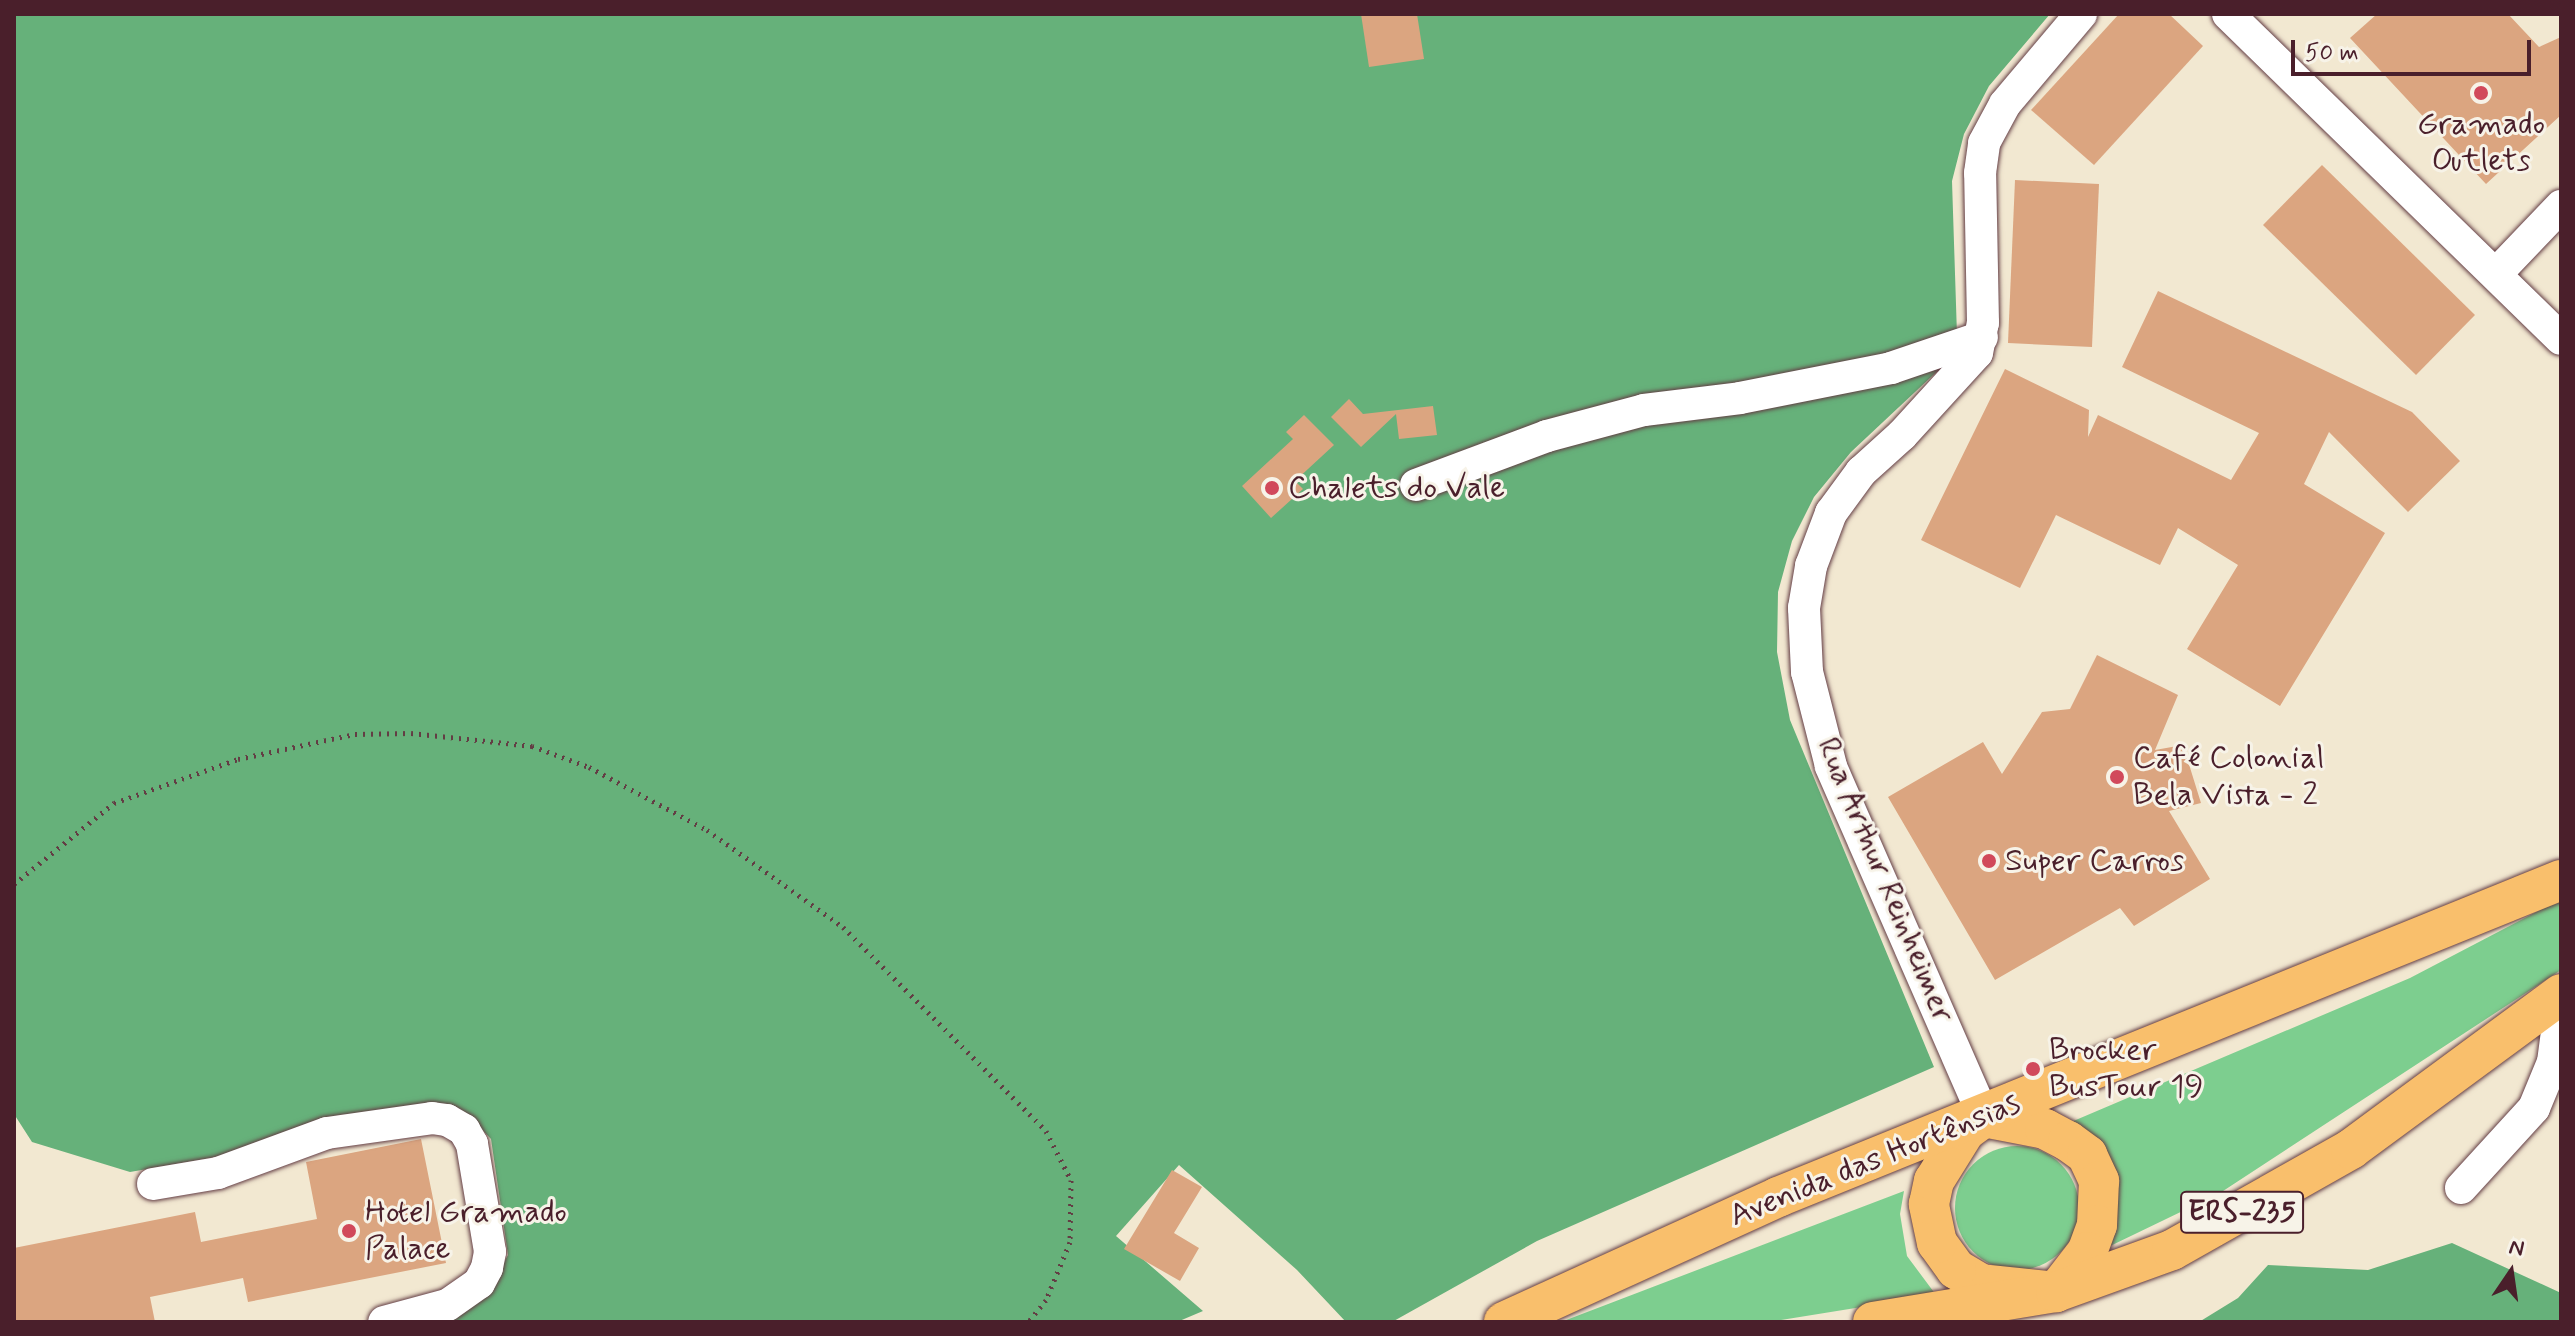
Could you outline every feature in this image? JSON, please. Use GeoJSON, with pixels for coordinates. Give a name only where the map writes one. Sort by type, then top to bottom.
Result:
{"type":"FeatureCollection","features":[{"type":"Feature","properties":{"kind":"main road","name":"Avenida das Hortênsias"},"geometry":{"type":"LineString","coordinates":[[1504,1322],[1778,1197],[1984,1117],[2561,880]]}},
{"type":"Feature","properties":{"kind":"main road","name":"ERS-235"},"geometry":{"type":"LineString","coordinates":[[1873,1322],[2056,1292],[2172,1250],[2351,1149],[2561,994]]}},
{"type":"Feature","properties":{"kind":"main road"},"geometry":{"type":"LineString","coordinates":[[1984,1117],[2045,1129],[2068,1141],[2087,1155],[2099,1181],[2097,1225],[2087,1252],[2056,1292],[1981,1284],[1956,1269],[1937,1243],[1929,1204],[1934,1181],[1965,1131],[1984,1117]]}},
{"type":"Feature","properties":{"kind":"street"},"geometry":{"type":"LineString","coordinates":[[1416,485],[1547,436],[1644,410],[1740,398],[1891,368],[1982,337],[1984,143],[2005,104],[2081,14]]}},
{"type":"Feature","properties":{"kind":"street"},"geometry":{"type":"LineString","coordinates":[[2228,14],[2561,339]]}},
{"type":"Feature","properties":{"kind":"street"},"geometry":{"type":"LineString","coordinates":[[2496,274],[2561,206]]}},
{"type":"Feature","properties":{"kind":"street","name":"Rua Arthur Reinheimer"},"geometry":{"type":"LineString","coordinates":[[1982,337],[1977,353],[1902,435],[1861,472],[1831,513],[1811,566],[1804,608],[1807,672],[1831,766],[1984,1117]]}},
{"type":"Feature","properties":{"kind":"street"},"geometry":{"type":"LineString","coordinates":[[2461,1188],[2534,1108],[2553,1062],[2561,1001]]}},
{"type":"Feature","properties":{"kind":"street"},"geometry":{"type":"LineString","coordinates":[[153,1184],[218,1173],[327,1133],[432,1118],[447,1120],[464,1130],[472,1144],[490,1252],[487,1268],[479,1283],[447,1305],[384,1322]]}},
{"type":"Feature","properties":{"kind":"path"},"geometry":{"type":"LineString","coordinates":[[14,884],[114,803],[238,759],[355,734],[411,733],[517,744],[589,767],[707,830],[843,927],[1046,1131],[1071,1180],[1070,1242],[1046,1300],[1028,1322]]}},
{"type":"Feature","properties":{"kind":"green space"},"geometry":{"type":"Polygon","coordinates":[[[14,14],[2050,14],[1989,86],[1964,134],[1952,181],[1957,335],[1946,363],[1851,452],[1814,497],[1792,541],[1778,592],[1777,652],[1790,720],[1934,1067],[1537,1241],[1392,1322],[1346,1322],[1297,1270],[1179,1165],[1116,1236],[1203,1311],[1177,1322],[442,1322],[490,1288],[508,1255],[491,1139],[469,1116],[440,1107],[339,1115],[245,1152],[130,1172],[32,1142],[14,1114],[14,14]]]}},
{"type":"Feature","properties":{"kind":"green space"},"geometry":{"type":"Polygon","coordinates":[[[2561,899],[2561,970],[2220,1193],[2106,1248],[2064,1125],[2410,978],[2561,899]]]}},
{"type":"Feature","properties":{"kind":"green space"},"geometry":{"type":"Polygon","coordinates":[[[2017,1146],[2041,1150],[2061,1164],[2075,1184],[2079,1208],[2075,1232],[2061,1252],[2041,1266],[2017,1270],[1993,1266],[1973,1252],[1959,1232],[1955,1208],[1959,1184],[1973,1164],[1993,1150],[2017,1146]]]}},
{"type":"Feature","properties":{"kind":"green space"},"geometry":{"type":"Polygon","coordinates":[[[1904,1191],[1900,1214],[1907,1256],[1936,1295],[1769,1322],[1561,1322],[1904,1191]]]}},
{"type":"Feature","properties":{"kind":"green space"},"geometry":{"type":"Polygon","coordinates":[[[2452,1243],[2561,1293],[2561,1322],[2199,1322],[2238,1298],[2268,1265],[2368,1270],[2452,1243]]]}},
{"type":"Feature","properties":{"kind":"building"},"geometry":{"type":"Polygon","coordinates":[[[1361,14],[1417,14],[1424,59],[1369,67],[1361,14]]]}},
{"type":"Feature","properties":{"kind":"building"},"geometry":{"type":"Polygon","coordinates":[[[2119,14],[2169,14],[2203,46],[2094,165],[2031,110],[2119,14]]]}},
{"type":"Feature","properties":{"kind":"building","name":"Gramado Outlets"},"geometry":{"type":"Polygon","coordinates":[[[2377,14],[2508,14],[2539,47],[2561,37],[2561,115],[2486,184],[2350,38],[2377,14]]]}},
{"type":"Feature","properties":{"kind":"building"},"geometry":{"type":"Polygon","coordinates":[[[2322,165],[2475,315],[2416,375],[2263,225],[2322,165]]]}},
{"type":"Feature","properties":{"kind":"building"},"geometry":{"type":"Polygon","coordinates":[[[2015,180],[2099,184],[2092,347],[2008,343],[2015,180]]]}},
{"type":"Feature","properties":{"kind":"building"},"geometry":{"type":"Polygon","coordinates":[[[2158,291],[2412,412],[2460,461],[2408,512],[2329,432],[2304,484],[2385,533],[2280,706],[2187,649],[2238,565],[2178,528],[2160,565],[2056,515],[2020,588],[1921,540],[2005,369],[2089,410],[2088,437],[2098,415],[2231,480],[2259,433],[2122,367],[2158,291]]]}},
{"type":"Feature","properties":{"kind":"building"},"geometry":{"type":"Polygon","coordinates":[[[1349,399],[1363,414],[1433,406],[1437,435],[1399,439],[1396,414],[1361,447],[1331,417],[1349,399]]]}},
{"type":"Feature","properties":{"kind":"building"},"geometry":{"type":"Polygon","coordinates":[[[1304,415],[1334,445],[1295,481],[1303,489],[1271,518],[1242,486],[1293,439],[1286,432],[1304,415]]]}},
{"type":"Feature","properties":{"kind":"building"},"geometry":{"type":"Polygon","coordinates":[[[2097,655],[2178,695],[2155,750],[2183,745],[2201,803],[2169,811],[2210,879],[2134,926],[2120,908],[1995,980],[1888,797],[1983,742],[2002,774],[2042,712],[2070,709],[2097,655]]]}},
{"type":"Feature","properties":{"kind":"building","name":"Hotel Gramado Palace"},"geometry":{"type":"Polygon","coordinates":[[[421,1139],[446,1263],[248,1302],[243,1278],[150,1297],[155,1322],[14,1322],[14,1248],[195,1212],[201,1242],[317,1219],[306,1162],[421,1139]]]}},
{"type":"Feature","properties":{"kind":"building"},"geometry":{"type":"Polygon","coordinates":[[[1172,1170],[1202,1187],[1174,1233],[1199,1248],[1180,1281],[1124,1249],[1172,1170]]]}},
{"type":"Feature","properties":{"kind":"place","name":"Gramado Outlets"},"geometry":{"type":"Point","coordinates":[2481,93]}},
{"type":"Feature","properties":{"kind":"place","name":"Chalets do Vale"},"geometry":{"type":"Point","coordinates":[1272,488]}},
{"type":"Feature","properties":{"kind":"place","name":"Café Colonial Bela Vista - 2"},"geometry":{"type":"Point","coordinates":[2117,777]}},
{"type":"Feature","properties":{"kind":"place","name":"Super Carros"},"geometry":{"type":"Point","coordinates":[1989,861]}},
{"type":"Feature","properties":{"kind":"place","name":"Brocker BusTour 19"},"geometry":{"type":"Point","coordinates":[2033,1069]}},
{"type":"Feature","properties":{"kind":"place","name":"Hotel Gramado Palace"},"geometry":{"type":"Point","coordinates":[349,1231]}}]}
